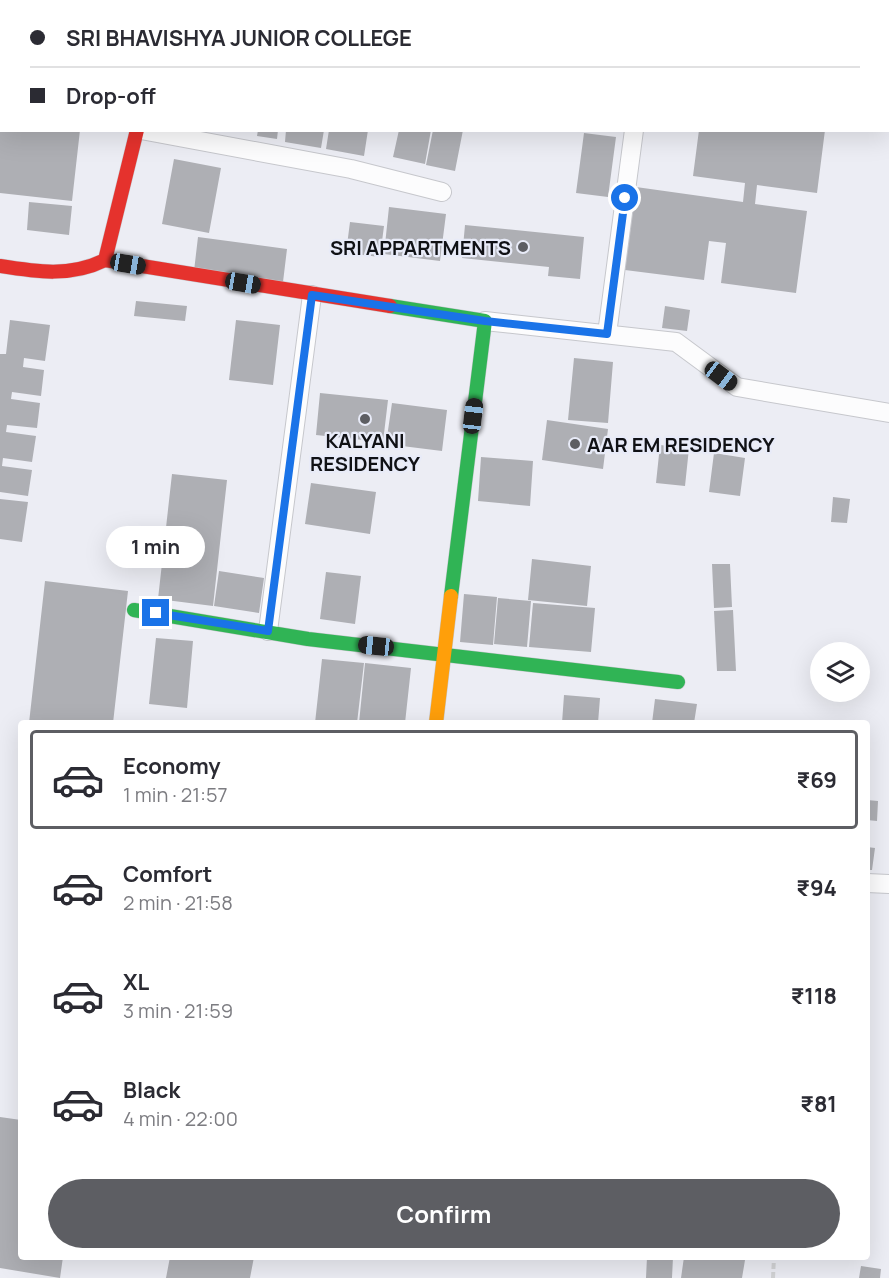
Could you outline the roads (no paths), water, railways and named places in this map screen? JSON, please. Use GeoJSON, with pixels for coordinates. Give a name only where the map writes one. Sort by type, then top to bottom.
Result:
{"type":"FeatureCollection","features":[{"type":"Feature","properties":{"kind":"street"},"geometry":{"type":"LineString","coordinates":[[0,266],[58,273],[76,272],[93,268],[105,260],[138,132]]}},
{"type":"Feature","properties":{"kind":"street"},"geometry":{"type":"LineString","coordinates":[[150,132],[351,170],[442,192]]}},
{"type":"Feature","properties":{"kind":"street"},"geometry":{"type":"LineString","coordinates":[[607,334],[634,132]]}},
{"type":"Feature","properties":{"kind":"street"},"geometry":{"type":"LineString","coordinates":[[105,260],[485,321],[676,342],[736,387],[889,412]]}},
{"type":"Feature","properties":{"kind":"street"},"geometry":{"type":"LineString","coordinates":[[268,631],[312,295]]}},
{"type":"Feature","properties":{"kind":"street"},"geometry":{"type":"LineString","coordinates":[[436,720],[485,321]]}},
{"type":"Feature","properties":{"kind":"street"},"geometry":{"type":"LineString","coordinates":[[134,610],[308,639],[678,682]]}},
{"type":"Feature","properties":{"kind":"street"},"geometry":{"type":"LineString","coordinates":[[870,882],[889,884]]}},
{"type":"Feature","properties":{"kind":"place","name":"SRI APPARTMENTS"},"geometry":{"type":"Point","coordinates":[523,247]}},
{"type":"Feature","properties":{"kind":"place","name":"KALYANI RESIDENCY"},"geometry":{"type":"Point","coordinates":[365,419]}},
{"type":"Feature","properties":{"kind":"place","name":"AAR EM RESIDENCY"},"geometry":{"type":"Point","coordinates":[575,444]}}]}
